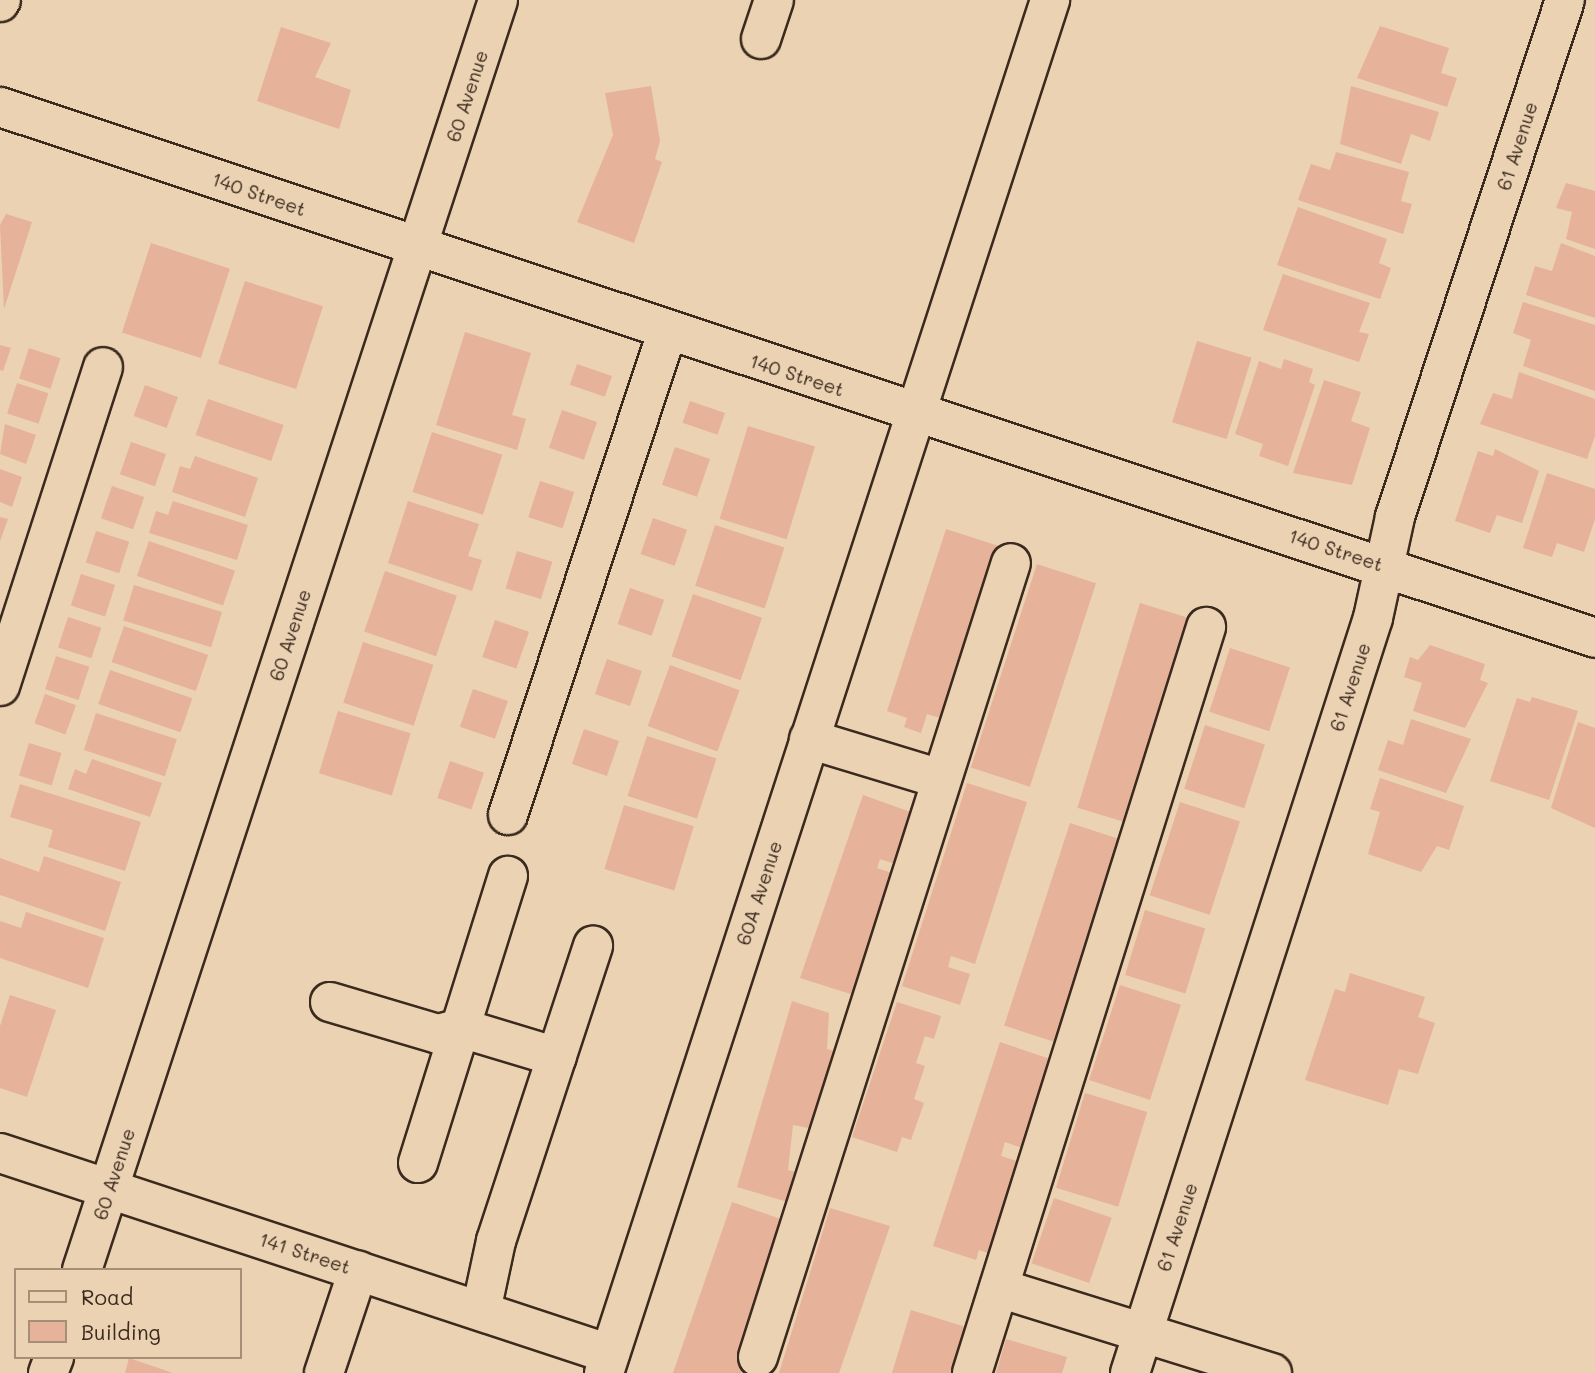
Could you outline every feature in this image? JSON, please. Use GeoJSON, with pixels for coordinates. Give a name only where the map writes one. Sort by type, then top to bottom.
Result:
{"type":"FeatureCollection","features":[{"type":"Feature","properties":{"kind":"street","name":"60 Avenue"},"geometry":{"type":"LineString","coordinates":[[83,1268],[498,0]]}},
{"type":"Feature","properties":{"kind":"street"},"geometry":{"type":"LineString","coordinates":[[761,38],[774,0]]}},
{"type":"Feature","properties":{"kind":"street","name":"60A Avenue"},"geometry":{"type":"LineString","coordinates":[[607,1364],[1050,0]]}},
{"type":"Feature","properties":{"kind":"street","name":"61 Avenue"},"geometry":{"type":"LineString","coordinates":[[1129,1373],[1565,0]]}},
{"type":"Feature","properties":{"kind":"street","name":"140 Street"},"geometry":{"type":"LineString","coordinates":[[0,107],[914,414],[1385,565],[1595,638]]}},
{"type":"Feature","properties":{"kind":"street"},"geometry":{"type":"LineString","coordinates":[[508,815],[667,332]]}},
{"type":"Feature","properties":{"kind":"street"},"geometry":{"type":"LineString","coordinates":[[0,686],[103,367]]}},
{"type":"Feature","properties":{"kind":"street"},"geometry":{"type":"LineString","coordinates":[[758,1357],[1012,563]]}},
{"type":"Feature","properties":{"kind":"street"},"geometry":{"type":"LineString","coordinates":[[972,1373],[1206,627]]}},
{"type":"Feature","properties":{"kind":"street"},"geometry":{"type":"LineString","coordinates":[[809,738],[941,779]]}},
{"type":"Feature","properties":{"kind":"street"},"geometry":{"type":"LineString","coordinates":[[418,1163],[508,876]]}},
{"type":"Feature","properties":{"kind":"street"},"geometry":{"type":"LineString","coordinates":[[481,1311],[496,1241],[593,946]]}},
{"type":"Feature","properties":{"kind":"street"},"geometry":{"type":"LineString","coordinates":[[330,1002],[438,1034],[461,1028],[557,1057]]}},
{"type":"Feature","properties":{"kind":"street","name":"141 Street"},"geometry":{"type":"LineString","coordinates":[[0,1153],[481,1311],[607,1364]]}},
{"type":"Feature","properties":{"kind":"street"},"geometry":{"type":"LineString","coordinates":[[324,1373],[358,1271]]}},
{"type":"Feature","properties":{"kind":"street"},"geometry":{"type":"LineString","coordinates":[[999,1288],[1144,1330],[1272,1373]]}},
{"type":"Feature","properties":{"kind":"building"},"geometry":{"type":"Polygon","coordinates":[[[1380,26],[1449,48],[1441,73],[1457,78],[1447,107],[1357,78],[1380,26]]]}},
{"type":"Feature","properties":{"kind":"building"},"geometry":{"type":"Polygon","coordinates":[[[281,27],[331,43],[315,77],[351,90],[339,129],[257,101],[281,27]]]}},
{"type":"Feature","properties":{"kind":"building"},"geometry":{"type":"Polygon","coordinates":[[[651,86],[660,141],[655,159],[662,162],[634,243],[577,222],[613,135],[605,93],[651,86]]]}},
{"type":"Feature","properties":{"kind":"building"},"geometry":{"type":"Polygon","coordinates":[[[1351,86],[1439,112],[1430,141],[1411,134],[1401,164],[1340,144],[1351,86]]]}},
{"type":"Feature","properties":{"kind":"building"},"geometry":{"type":"Polygon","coordinates":[[[1336,152],[1409,172],[1401,201],[1412,204],[1403,234],[1298,200],[1311,164],[1330,170],[1336,152]]]}},
{"type":"Feature","properties":{"kind":"building"},"geometry":{"type":"Polygon","coordinates":[[[1566,183],[1595,191],[1595,249],[1566,239],[1572,212],[1556,208],[1566,183]]]}},
{"type":"Feature","properties":{"kind":"building"},"geometry":{"type":"Polygon","coordinates":[[[1298,207],[1387,239],[1379,263],[1391,268],[1380,299],[1277,265],[1298,207]]]}},
{"type":"Feature","properties":{"kind":"building"},"geometry":{"type":"Polygon","coordinates":[[[6,214],[32,222],[4,309],[0,225],[6,214]]]}},
{"type":"Feature","properties":{"kind":"building"},"geometry":{"type":"Polygon","coordinates":[[[151,243],[230,269],[201,358],[122,332],[151,243]]]}},
{"type":"Feature","properties":{"kind":"building"},"geometry":{"type":"Polygon","coordinates":[[[1561,243],[1595,256],[1595,318],[1526,295],[1535,266],[1552,271],[1561,243]]]}},
{"type":"Feature","properties":{"kind":"building"},"geometry":{"type":"Polygon","coordinates":[[[1283,274],[1370,303],[1359,332],[1369,334],[1359,362],[1263,330],[1283,274]]]}},
{"type":"Feature","properties":{"kind":"building"},"geometry":{"type":"Polygon","coordinates":[[[245,281],[323,306],[296,389],[218,364],[245,281]]]}},
{"type":"Feature","properties":{"kind":"building"},"geometry":{"type":"Polygon","coordinates":[[[1523,302],[1595,325],[1595,391],[1523,366],[1531,340],[1513,333],[1523,302]]]}},
{"type":"Feature","properties":{"kind":"building"},"geometry":{"type":"Polygon","coordinates":[[[465,332],[531,353],[512,415],[526,419],[517,450],[436,425],[465,332]]]}},
{"type":"Feature","properties":{"kind":"building"},"geometry":{"type":"Polygon","coordinates":[[[1197,341],[1252,358],[1227,439],[1172,422],[1197,341]]]}},
{"type":"Feature","properties":{"kind":"building"},"geometry":{"type":"Polygon","coordinates":[[[0,345],[11,348],[3,371],[0,370],[0,345]]]}},
{"type":"Feature","properties":{"kind":"building"},"geometry":{"type":"Polygon","coordinates":[[[29,348],[60,358],[50,389],[19,378],[29,348]]]}},
{"type":"Feature","properties":{"kind":"building"},"geometry":{"type":"Polygon","coordinates":[[[1284,359],[1313,369],[1309,382],[1315,385],[1288,466],[1259,456],[1263,444],[1235,434],[1259,361],[1281,369],[1284,359]]]}},
{"type":"Feature","properties":{"kind":"building"},"geometry":{"type":"Polygon","coordinates":[[[577,364],[612,376],[605,397],[570,385],[577,364]]]}},
{"type":"Feature","properties":{"kind":"building"},"geometry":{"type":"Polygon","coordinates":[[[1519,372],[1595,399],[1595,436],[1587,459],[1480,424],[1493,393],[1512,399],[1519,372]]]}},
{"type":"Feature","properties":{"kind":"building"},"geometry":{"type":"Polygon","coordinates":[[[1324,380],[1361,392],[1351,421],[1370,428],[1352,485],[1293,473],[1324,380]]]}},
{"type":"Feature","properties":{"kind":"building"},"geometry":{"type":"Polygon","coordinates":[[[17,383],[48,393],[38,424],[7,413],[17,383]]]}},
{"type":"Feature","properties":{"kind":"building"},"geometry":{"type":"Polygon","coordinates":[[[145,385],[178,397],[167,428],[134,416],[145,385]]]}},
{"type":"Feature","properties":{"kind":"building"},"geometry":{"type":"Polygon","coordinates":[[[208,399],[284,425],[271,461],[196,435],[208,399]]]}},
{"type":"Feature","properties":{"kind":"building"},"geometry":{"type":"Polygon","coordinates":[[[690,401],[725,413],[717,435],[683,423],[690,401]]]}},
{"type":"Feature","properties":{"kind":"building"},"geometry":{"type":"Polygon","coordinates":[[[562,410],[597,422],[584,460],[549,448],[562,410]]]}},
{"type":"Feature","properties":{"kind":"building"},"geometry":{"type":"Polygon","coordinates":[[[5,424],[36,435],[26,464],[0,454],[5,424]]]}},
{"type":"Feature","properties":{"kind":"building"},"geometry":{"type":"Polygon","coordinates":[[[748,426],[815,446],[787,539],[720,519],[748,426]]]}},
{"type":"Feature","properties":{"kind":"building"},"geometry":{"type":"Polygon","coordinates":[[[432,432],[502,455],[483,515],[413,492],[432,432]]]}},
{"type":"Feature","properties":{"kind":"building"},"geometry":{"type":"Polygon","coordinates":[[[131,442],[166,454],[155,486],[120,474],[131,442]]]}},
{"type":"Feature","properties":{"kind":"building"},"geometry":{"type":"Polygon","coordinates":[[[675,447],[710,459],[697,497],[662,485],[675,447]]]}},
{"type":"Feature","properties":{"kind":"building"},"geometry":{"type":"Polygon","coordinates":[[[1495,449],[1539,471],[1522,523],[1497,515],[1490,533],[1455,521],[1478,451],[1493,456],[1495,449]]]}},
{"type":"Feature","properties":{"kind":"building"},"geometry":{"type":"Polygon","coordinates":[[[195,456],[258,478],[245,517],[172,492],[180,466],[190,469],[195,456]]]}},
{"type":"Feature","properties":{"kind":"building"},"geometry":{"type":"Polygon","coordinates":[[[0,469],[22,477],[12,507],[0,502],[0,469]]]}},
{"type":"Feature","properties":{"kind":"building"},"geometry":{"type":"Polygon","coordinates":[[[1547,473],[1595,489],[1595,519],[1584,552],[1557,543],[1552,557],[1523,548],[1547,473]]]}},
{"type":"Feature","properties":{"kind":"building"},"geometry":{"type":"Polygon","coordinates":[[[540,481],[574,492],[562,528],[528,517],[540,481]]]}},
{"type":"Feature","properties":{"kind":"building"},"geometry":{"type":"Polygon","coordinates":[[[112,486],[144,497],[133,529],[101,518],[112,486]]]}},
{"type":"Feature","properties":{"kind":"building"},"geometry":{"type":"Polygon","coordinates":[[[173,501],[248,525],[237,560],[149,533],[156,511],[168,515],[173,501]]]}},
{"type":"Feature","properties":{"kind":"building"},"geometry":{"type":"Polygon","coordinates":[[[408,501],[479,524],[468,556],[482,560],[472,591],[388,563],[408,501]]]}},
{"type":"Feature","properties":{"kind":"building"},"geometry":{"type":"Polygon","coordinates":[[[0,517],[8,519],[0,541],[0,517]]]}},
{"type":"Feature","properties":{"kind":"building"},"geometry":{"type":"Polygon","coordinates":[[[653,518],[687,530],[675,566],[641,554],[653,518]]]}},
{"type":"Feature","properties":{"kind":"building"},"geometry":{"type":"Polygon","coordinates":[[[715,525],[784,548],[765,608],[695,586],[715,525]]]}},
{"type":"Feature","properties":{"kind":"building"},"geometry":{"type":"Polygon","coordinates":[[[946,529],[1008,549],[951,721],[927,714],[921,733],[904,727],[907,718],[887,711],[946,529]]]}},
{"type":"Feature","properties":{"kind":"building"},"geometry":{"type":"Polygon","coordinates":[[[96,531],[129,542],[119,573],[86,562],[96,531]]]}},
{"type":"Feature","properties":{"kind":"building"},"geometry":{"type":"Polygon","coordinates":[[[149,541],[235,571],[223,606],[137,576],[149,541]]]}},
{"type":"Feature","properties":{"kind":"building"},"geometry":{"type":"Polygon","coordinates":[[[517,551],[552,562],[541,599],[506,588],[517,551]]]}},
{"type":"Feature","properties":{"kind":"building"},"geometry":{"type":"Polygon","coordinates":[[[1037,564],[1096,583],[1030,787],[971,768],[1037,564]]]}},
{"type":"Feature","properties":{"kind":"building"},"geometry":{"type":"Polygon","coordinates":[[[385,571],[457,596],[436,656],[364,632],[385,571]]]}},
{"type":"Feature","properties":{"kind":"building"},"geometry":{"type":"Polygon","coordinates":[[[81,574],[115,585],[105,617],[71,605],[81,574]]]}},
{"type":"Feature","properties":{"kind":"building"},"geometry":{"type":"Polygon","coordinates":[[[134,585],[222,612],[211,647],[123,620],[134,585]]]}},
{"type":"Feature","properties":{"kind":"building"},"geometry":{"type":"Polygon","coordinates":[[[630,588],[664,600],[652,636],[618,624],[630,588]]]}},
{"type":"Feature","properties":{"kind":"building"},"geometry":{"type":"Polygon","coordinates":[[[693,594],[762,618],[741,680],[672,656],[693,594]]]}},
{"type":"Feature","properties":{"kind":"building"},"geometry":{"type":"Polygon","coordinates":[[[1140,603],[1201,622],[1139,826],[1077,808],[1140,603]]]}},
{"type":"Feature","properties":{"kind":"building"},"geometry":{"type":"Polygon","coordinates":[[[68,617],[101,628],[91,658],[58,647],[68,617]]]}},
{"type":"Feature","properties":{"kind":"building"},"geometry":{"type":"Polygon","coordinates":[[[495,620],[529,632],[516,669],[482,657],[495,620]]]}},
{"type":"Feature","properties":{"kind":"building"},"geometry":{"type":"Polygon","coordinates":[[[124,626],[208,655],[196,691],[112,662],[124,626]]]}},
{"type":"Feature","properties":{"kind":"building"},"geometry":{"type":"Polygon","coordinates":[[[363,642],[433,665],[414,726],[343,703],[363,642]]]}},
{"type":"Feature","properties":{"kind":"building"},"geometry":{"type":"Polygon","coordinates":[[[1430,645],[1485,664],[1480,680],[1488,683],[1465,728],[1413,711],[1422,683],[1404,677],[1410,657],[1418,660],[1430,645]]]}},
{"type":"Feature","properties":{"kind":"building"},"geometry":{"type":"Polygon","coordinates":[[[1230,648],[1290,667],[1269,731],[1209,712],[1230,648]]]}},
{"type":"Feature","properties":{"kind":"building"},"geometry":{"type":"Polygon","coordinates":[[[56,656],[89,667],[78,700],[45,689],[56,656]]]}},
{"type":"Feature","properties":{"kind":"building"},"geometry":{"type":"Polygon","coordinates":[[[607,659],[642,671],[630,706],[595,694],[607,659]]]}},
{"type":"Feature","properties":{"kind":"building"},"geometry":{"type":"Polygon","coordinates":[[[670,665],[740,690],[717,751],[648,726],[670,665]]]}},
{"type":"Feature","properties":{"kind":"building"},"geometry":{"type":"Polygon","coordinates":[[[110,670],[192,698],[181,732],[98,704],[110,670]]]}},
{"type":"Feature","properties":{"kind":"building"},"geometry":{"type":"Polygon","coordinates":[[[473,689],[508,701],[495,739],[460,727],[473,689]]]}},
{"type":"Feature","properties":{"kind":"building"},"geometry":{"type":"Polygon","coordinates":[[[45,694],[76,705],[65,734],[34,723],[45,694]]]}},
{"type":"Feature","properties":{"kind":"building"},"geometry":{"type":"Polygon","coordinates":[[[1532,697],[1578,711],[1549,800],[1490,781],[1517,698],[1530,702],[1532,697]]]}},
{"type":"Feature","properties":{"kind":"building"},"geometry":{"type":"Polygon","coordinates":[[[338,711],[411,733],[392,795],[319,773],[338,711]]]}},
{"type":"Feature","properties":{"kind":"building"},"geometry":{"type":"Polygon","coordinates":[[[96,713],[177,739],[165,776],[84,750],[96,713]]]}},
{"type":"Feature","properties":{"kind":"building"},"geometry":{"type":"Polygon","coordinates":[[[1411,719],[1471,739],[1446,793],[1378,770],[1388,740],[1403,745],[1411,719]]]}},
{"type":"Feature","properties":{"kind":"building"},"geometry":{"type":"Polygon","coordinates":[[[1578,722],[1595,728],[1595,828],[1551,808],[1578,722]]]}},
{"type":"Feature","properties":{"kind":"building"},"geometry":{"type":"Polygon","coordinates":[[[1205,725],[1265,744],[1244,808],[1184,789],[1205,725]]]}},
{"type":"Feature","properties":{"kind":"building"},"geometry":{"type":"Polygon","coordinates":[[[584,729],[619,741],[607,776],[572,764],[584,729]]]}},
{"type":"Feature","properties":{"kind":"building"},"geometry":{"type":"Polygon","coordinates":[[[647,736],[716,759],[697,818],[628,796],[647,736]]]}},
{"type":"Feature","properties":{"kind":"building"},"geometry":{"type":"Polygon","coordinates":[[[29,743],[62,753],[52,785],[19,776],[29,743]]]}},
{"type":"Feature","properties":{"kind":"building"},"geometry":{"type":"Polygon","coordinates":[[[92,759],[162,783],[150,817],[68,789],[75,769],[86,774],[92,759]]]}},
{"type":"Feature","properties":{"kind":"building"},"geometry":{"type":"Polygon","coordinates":[[[450,761],[484,773],[471,810],[437,798],[450,761]]]}},
{"type":"Feature","properties":{"kind":"building"},"geometry":{"type":"Polygon","coordinates":[[[1380,778],[1464,806],[1449,850],[1437,846],[1421,872],[1368,854],[1380,812],[1370,809],[1380,778]]]}},
{"type":"Feature","properties":{"kind":"building"},"geometry":{"type":"Polygon","coordinates":[[[967,783],[1027,802],[975,964],[951,956],[948,967],[970,974],[960,1005],[902,986],[967,783]]]}},
{"type":"Feature","properties":{"kind":"building"},"geometry":{"type":"Polygon","coordinates":[[[20,784],[141,822],[125,871],[48,847],[53,830],[10,817],[20,784]]]}},
{"type":"Feature","properties":{"kind":"building"},"geometry":{"type":"Polygon","coordinates":[[[863,795],[922,816],[904,867],[880,859],[877,868],[901,876],[860,997],[800,978],[863,795]]]}},
{"type":"Feature","properties":{"kind":"building"},"geometry":{"type":"Polygon","coordinates":[[[1180,802],[1240,821],[1210,915],[1150,895],[1180,802]]]}},
{"type":"Feature","properties":{"kind":"building"},"geometry":{"type":"Polygon","coordinates":[[[624,805],[694,826],[674,890],[604,869],[624,805]]]}},
{"type":"Feature","properties":{"kind":"building"},"geometry":{"type":"Polygon","coordinates":[[[1070,823],[1130,842],[1064,1045],[1004,1026],[1070,823]]]}},
{"type":"Feature","properties":{"kind":"building"},"geometry":{"type":"Polygon","coordinates":[[[44,856],[121,882],[105,931],[0,895],[0,858],[39,872],[44,856]]]}},
{"type":"Feature","properties":{"kind":"building"},"geometry":{"type":"Polygon","coordinates":[[[1145,910],[1205,928],[1185,993],[1125,975],[1145,910]]]}},
{"type":"Feature","properties":{"kind":"building"},"geometry":{"type":"Polygon","coordinates":[[[26,912],[104,938],[88,988],[0,958],[0,921],[21,928],[26,912]]]}},
{"type":"Feature","properties":{"kind":"building"},"geometry":{"type":"Polygon","coordinates":[[[1350,973],[1425,997],[1418,1017],[1435,1023],[1418,1074],[1399,1069],[1388,1105],[1305,1080],[1335,989],[1345,992],[1350,973]]]}},
{"type":"Feature","properties":{"kind":"building"},"geometry":{"type":"Polygon","coordinates":[[[1120,985],[1181,1005],[1150,1100],[1089,1080],[1120,985]]]}},
{"type":"Feature","properties":{"kind":"building"},"geometry":{"type":"Polygon","coordinates":[[[10,995],[56,1010],[27,1097],[0,1088],[0,1026],[10,995]]]}},
{"type":"Feature","properties":{"kind":"building"},"geometry":{"type":"Polygon","coordinates":[[[792,1001],[829,1013],[827,1049],[842,1053],[819,1130],[793,1125],[788,1170],[800,1173],[791,1203],[737,1187],[792,1001]]]}},
{"type":"Feature","properties":{"kind":"building"},"geometry":{"type":"Polygon","coordinates":[[[897,1002],[941,1016],[934,1039],[925,1036],[916,1063],[925,1066],[914,1099],[924,1103],[911,1140],[902,1137],[897,1152],[852,1137],[897,1002]]]}},
{"type":"Feature","properties":{"kind":"building"},"geometry":{"type":"Polygon","coordinates":[[[1000,1042],[1059,1062],[1031,1151],[1005,1142],[1001,1156],[1027,1164],[996,1256],[979,1250],[976,1260],[933,1246],[1000,1042]]]}},
{"type":"Feature","properties":{"kind":"building"},"geometry":{"type":"Polygon","coordinates":[[[1085,1093],[1147,1112],[1118,1207],[1056,1188],[1085,1093]]]}},
{"type":"Feature","properties":{"kind":"building"},"geometry":{"type":"Polygon","coordinates":[[[1054,1198],[1112,1218],[1089,1283],[1032,1263],[1054,1198]]]}},
{"type":"Feature","properties":{"kind":"building"},"geometry":{"type":"Polygon","coordinates":[[[732,1202],[792,1223],[753,1340],[741,1373],[673,1373],[732,1202]]]}},
{"type":"Feature","properties":{"kind":"building"},"geometry":{"type":"Polygon","coordinates":[[[830,1208],[890,1226],[839,1373],[779,1373],[830,1208]]]}},
{"type":"Feature","properties":{"kind":"building"},"geometry":{"type":"Polygon","coordinates":[[[911,1310],[972,1329],[958,1373],[892,1373],[911,1310]]]}},
{"type":"Feature","properties":{"kind":"building"},"geometry":{"type":"Polygon","coordinates":[[[1006,1339],[1067,1357],[1062,1373],[996,1373],[1006,1339]]]}},
{"type":"Feature","properties":{"kind":"building"},"geometry":{"type":"Polygon","coordinates":[[[129,1359],[132,1359],[173,1373],[125,1373],[129,1359]]]}}]}
